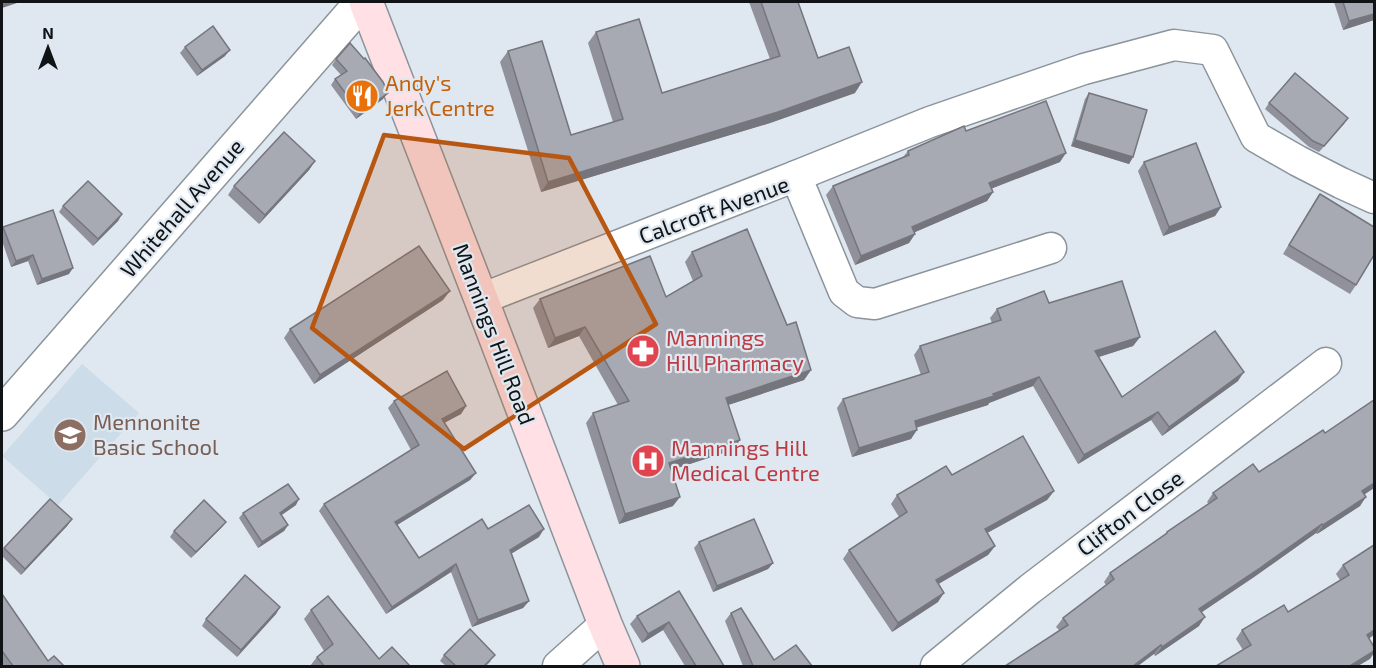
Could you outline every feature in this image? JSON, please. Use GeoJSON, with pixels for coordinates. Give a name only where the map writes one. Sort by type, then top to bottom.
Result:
{"type":"FeatureCollection","features":[{"type":"Feature","properties":{"kind":"main road","name":"Mannings Hill Road"},"geometry":{"type":"LineString","coordinates":[[364,2],[623,666]]}},
{"type":"Feature","properties":{"kind":"street","name":"Whitehall Avenue"},"geometry":{"type":"LineString","coordinates":[[2,414],[364,2]]}},
{"type":"Feature","properties":{"kind":"street"},"geometry":{"type":"LineString","coordinates":[[796,176],[930,122],[1073,73],[1174,45],[1214,50],[1256,137],[1307,166],[1374,198]]}},
{"type":"Feature","properties":{"kind":"street","name":"Calcroft Avenue"},"geometry":{"type":"LineString","coordinates":[[481,299],[796,176],[844,292],[857,302],[875,304],[1051,248]]}},
{"type":"Feature","properties":{"kind":"street","name":"Clifton Close"},"geometry":{"type":"LineString","coordinates":[[936,666],[1030,589],[1326,363]]}},
{"type":"Feature","properties":{"kind":"street"},"geometry":{"type":"LineString","coordinates":[[558,666],[605,624]]}},
{"type":"Feature","properties":{"kind":"highlighted area"},"geometry":{"type":"Polygon","coordinates":[[[384,135],[569,158],[656,324],[464,449],[312,328],[384,135]]]}},
{"type":"Feature","properties":{"kind":"shaded area","name":"Mennonite Basic School"},"geometry":{"type":"Polygon","coordinates":[[[82,364],[139,413],[58,505],[2,456],[82,364]]]}},
{"type":"Feature","properties":{"kind":"building"},"geometry":{"type":"Polygon","coordinates":[[[761,2],[798,2],[818,58],[849,47],[862,82],[778,112],[548,182],[508,51],[542,41],[571,135],[623,119],[596,32],[639,19],[662,93],[780,56],[761,2]]]}},
{"type":"Feature","properties":{"kind":"building"},"geometry":{"type":"Polygon","coordinates":[[[1343,2],[1374,2],[1374,14],[1349,21],[1343,2]]]}},
{"type":"Feature","properties":{"kind":"building"},"geometry":{"type":"Polygon","coordinates":[[[213,26],[230,50],[202,70],[185,47],[213,26]]]}},
{"type":"Feature","properties":{"kind":"building"},"geometry":{"type":"Polygon","coordinates":[[[350,43],[365,58],[383,82],[388,93],[360,113],[335,79],[347,71],[336,59],[350,43]]]}},
{"type":"Feature","properties":{"kind":"building"},"geometry":{"type":"Polygon","coordinates":[[[1295,73],[1348,118],[1324,146],[1313,141],[1269,103],[1295,73]]]}},
{"type":"Feature","properties":{"kind":"building"},"geometry":{"type":"Polygon","coordinates":[[[1089,93],[1147,110],[1133,157],[1075,140],[1089,93]]]}},
{"type":"Feature","properties":{"kind":"building"},"geometry":{"type":"Polygon","coordinates":[[[1046,101],[1066,153],[989,183],[993,192],[912,227],[915,234],[861,256],[833,186],[909,155],[908,151],[964,126],[966,131],[1046,101]]]}},
{"type":"Feature","properties":{"kind":"building"},"geometry":{"type":"Polygon","coordinates":[[[284,132],[315,161],[265,215],[234,186],[284,132]]]}},
{"type":"Feature","properties":{"kind":"building"},"geometry":{"type":"Polygon","coordinates":[[[1196,143],[1221,207],[1169,227],[1144,162],[1196,143]]]}},
{"type":"Feature","properties":{"kind":"building"},"geometry":{"type":"Polygon","coordinates":[[[88,181],[122,214],[98,239],[63,206],[88,181]]]}},
{"type":"Feature","properties":{"kind":"building"},"geometry":{"type":"Polygon","coordinates":[[[1320,194],[1374,227],[1374,255],[1356,285],[1289,245],[1320,194]]]}},
{"type":"Feature","properties":{"kind":"building"},"geometry":{"type":"Polygon","coordinates":[[[53,210],[73,268],[42,279],[33,255],[16,261],[3,227],[53,210]]]}},
{"type":"Feature","properties":{"kind":"building"},"geometry":{"type":"Polygon","coordinates":[[[747,229],[787,325],[796,322],[811,370],[726,398],[740,440],[669,463],[680,497],[625,514],[593,413],[629,401],[585,327],[555,338],[540,299],[650,256],[666,297],[702,276],[692,252],[747,229]]]}},
{"type":"Feature","properties":{"kind":"building"},"geometry":{"type":"Polygon","coordinates":[[[419,246],[450,291],[320,375],[290,329],[419,246]]]}},
{"type":"Feature","properties":{"kind":"building"},"geometry":{"type":"Polygon","coordinates":[[[1122,281],[1140,337],[1095,351],[1122,397],[1215,331],[1244,372],[1169,427],[1158,412],[1084,455],[1039,377],[993,394],[994,396],[915,421],[917,430],[859,448],[843,399],[929,372],[920,346],[1001,320],[997,309],[1044,291],[1049,303],[1122,281]]]}},
{"type":"Feature","properties":{"kind":"building"},"geometry":{"type":"Polygon","coordinates":[[[447,371],[466,406],[442,419],[476,473],[395,522],[419,558],[482,519],[488,529],[529,505],[544,529],[510,550],[529,601],[478,620],[456,564],[392,607],[324,504],[419,445],[394,401],[447,371]]]}},
{"type":"Feature","properties":{"kind":"building"},"geometry":{"type":"Polygon","coordinates":[[[1374,400],[1374,483],[1362,491],[1366,497],[1322,524],[1199,609],[1205,617],[1133,666],[1005,666],[1068,625],[1063,618],[1114,579],[1110,573],[1217,498],[1213,493],[1253,464],[1259,472],[1323,430],[1325,433],[1374,400]]]}},
{"type":"Feature","properties":{"kind":"building"},"geometry":{"type":"Polygon","coordinates":[[[1023,436],[1054,491],[985,529],[995,546],[936,580],[944,593],[898,623],[849,550],[907,512],[897,495],[946,466],[952,475],[1023,436]]]}},
{"type":"Feature","properties":{"kind":"building"},"geometry":{"type":"Polygon","coordinates":[[[288,484],[299,499],[280,513],[288,525],[262,542],[243,513],[288,484]]]}},
{"type":"Feature","properties":{"kind":"building"},"geometry":{"type":"Polygon","coordinates":[[[50,499],[72,519],[25,569],[4,548],[50,499]]]}},
{"type":"Feature","properties":{"kind":"building"},"geometry":{"type":"Polygon","coordinates":[[[204,500],[226,522],[196,552],[174,531],[204,500]]]}},
{"type":"Feature","properties":{"kind":"building"},"geometry":{"type":"Polygon","coordinates":[[[754,519],[773,563],[717,586],[699,542],[754,519]]]}},
{"type":"Feature","properties":{"kind":"building"},"geometry":{"type":"Polygon","coordinates":[[[1374,545],[1374,630],[1367,635],[1374,651],[1350,666],[1216,666],[1251,645],[1242,630],[1284,605],[1288,612],[1349,575],[1343,565],[1374,545]]]}},
{"type":"Feature","properties":{"kind":"building"},"geometry":{"type":"Polygon","coordinates":[[[245,575],[280,607],[241,650],[206,619],[245,575]]]}},
{"type":"Feature","properties":{"kind":"building"},"geometry":{"type":"Polygon","coordinates":[[[679,591],[724,666],[696,666],[669,622],[648,634],[637,616],[679,591]]]}},
{"type":"Feature","properties":{"kind":"building"},"geometry":{"type":"Polygon","coordinates":[[[2,594],[48,661],[54,656],[64,666],[13,666],[2,651],[2,594]]]}},
{"type":"Feature","properties":{"kind":"building"},"geometry":{"type":"Polygon","coordinates":[[[328,596],[379,659],[392,647],[410,666],[324,666],[317,657],[333,644],[311,610],[328,596]]]}},
{"type":"Feature","properties":{"kind":"building"},"geometry":{"type":"Polygon","coordinates":[[[741,608],[774,660],[796,645],[812,666],[753,666],[731,613],[741,608]]]}},
{"type":"Feature","properties":{"kind":"building"},"geometry":{"type":"Polygon","coordinates":[[[470,629],[495,655],[484,666],[456,666],[444,655],[470,629]]]}},
{"type":"Feature","properties":{"kind":"place","name":"Andy's Jerk Centre"},"geometry":{"type":"Point","coordinates":[362,96]}},
{"type":"Feature","properties":{"kind":"place","name":"Mannings Hill Pharmacy"},"geometry":{"type":"Point","coordinates":[643,351]}},
{"type":"Feature","properties":{"kind":"place","name":"Mennonite Basic School"},"geometry":{"type":"Point","coordinates":[70,435]}},
{"type":"Feature","properties":{"kind":"place","name":"Mannings Hill Medical Centre"},"geometry":{"type":"Point","coordinates":[648,461]}}]}
